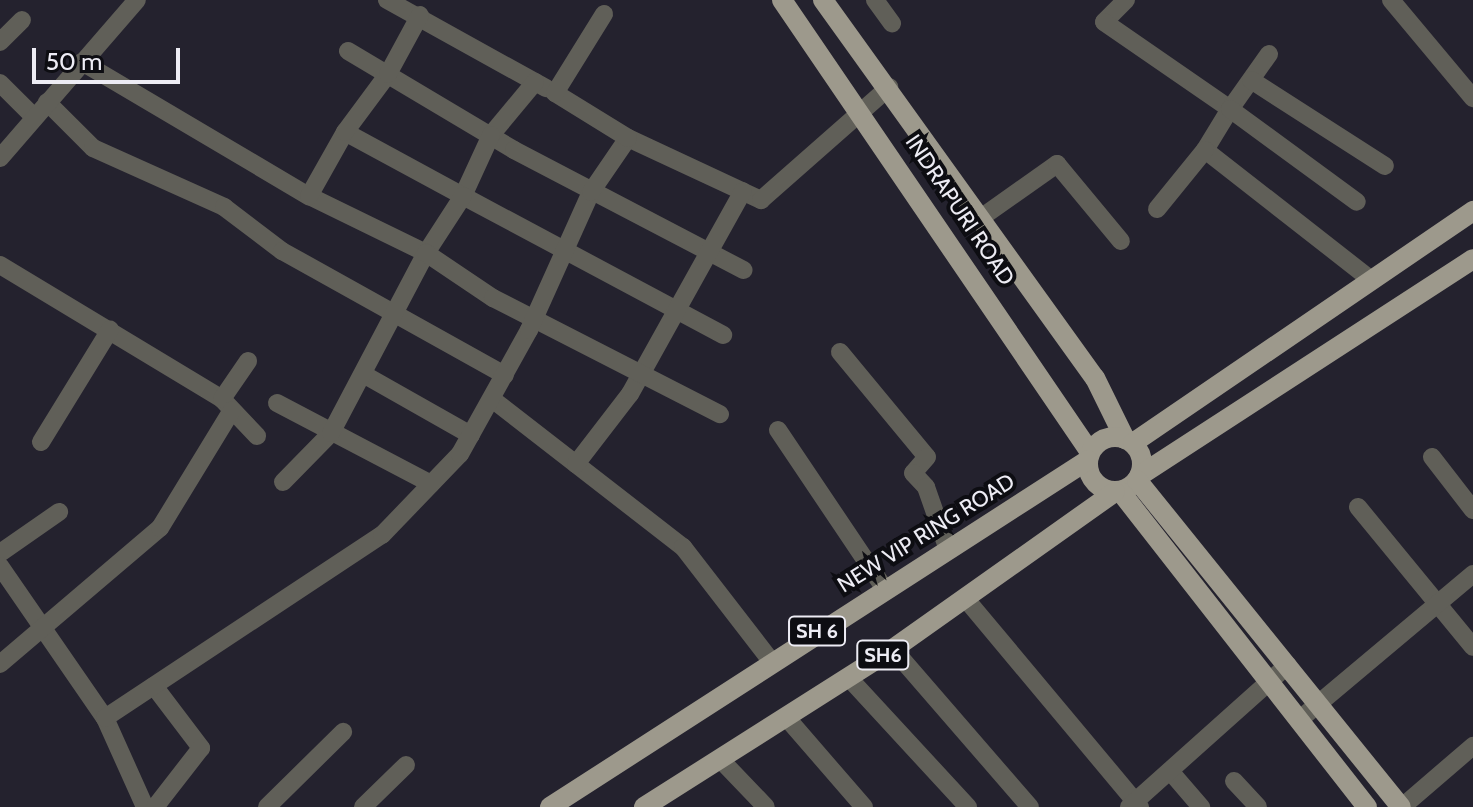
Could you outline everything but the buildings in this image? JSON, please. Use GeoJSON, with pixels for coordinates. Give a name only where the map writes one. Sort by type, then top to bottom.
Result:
{"type":"FeatureCollection","features":[{"type":"Feature","properties":{"kind":"main road","name":"INDRAPURI ROAD"},"geometry":{"type":"LineString","coordinates":[[782,0],[863,108],[1089,456],[1096,484],[1128,485],[1129,441],[1095,378],[889,87],[823,0]]}},
{"type":"Feature","properties":{"kind":"main road"},"geometry":{"type":"LineString","coordinates":[[1129,441],[1473,211]]}},
{"type":"Feature","properties":{"kind":"main road"},"geometry":{"type":"LineString","coordinates":[[1128,485],[1473,259]]}},
{"type":"Feature","properties":{"kind":"main road","name":"NEW VIP RING ROAD"},"geometry":{"type":"LineString","coordinates":[[550,807],[1089,456],[1102,439],[1129,441]]}},
{"type":"Feature","properties":{"kind":"main road"},"geometry":{"type":"LineString","coordinates":[[1128,485],[1288,665],[1402,807]]}},
{"type":"Feature","properties":{"kind":"main road"},"geometry":{"type":"LineString","coordinates":[[1128,485],[1268,681],[1367,807]]}},
{"type":"Feature","properties":{"kind":"main road","name":"SH6"},"geometry":{"type":"LineString","coordinates":[[653,805],[893,649],[1128,485]]}},
{"type":"Feature","properties":{"kind":"street"},"geometry":{"type":"LineString","coordinates":[[0,158],[137,0]]}},
{"type":"Feature","properties":{"kind":"street"},"geometry":{"type":"LineString","coordinates":[[387,0],[420,15],[628,138],[743,191],[766,198],[889,87]]}},
{"type":"Feature","properties":{"kind":"street"},"geometry":{"type":"LineString","coordinates":[[875,0],[892,23]]}},
{"type":"Feature","properties":{"kind":"street"},"geometry":{"type":"LineString","coordinates":[[1126,0],[1104,22],[1357,202]]}},
{"type":"Feature","properties":{"kind":"street"},"geometry":{"type":"LineString","coordinates":[[1391,0],[1473,98]]}},
{"type":"Feature","properties":{"kind":"street"},"geometry":{"type":"LineString","coordinates":[[555,93],[604,14]]}},
{"type":"Feature","properties":{"kind":"street"},"geometry":{"type":"LineString","coordinates":[[309,196],[345,132],[388,74],[420,15]]}},
{"type":"Feature","properties":{"kind":"street"},"geometry":{"type":"LineString","coordinates":[[0,42],[22,20]]}},
{"type":"Feature","properties":{"kind":"street"},"geometry":{"type":"LineString","coordinates":[[348,51],[591,192],[744,270]]}},
{"type":"Feature","properties":{"kind":"street"},"geometry":{"type":"LineString","coordinates":[[1157,209],[1205,150],[1269,54]]}},
{"type":"Feature","properties":{"kind":"street"},"geometry":{"type":"LineString","coordinates":[[82,62],[309,196],[426,253],[493,298],[535,314],[720,414]]}},
{"type":"Feature","properties":{"kind":"street"},"geometry":{"type":"LineString","coordinates":[[1251,80],[1385,166]]}},
{"type":"Feature","properties":{"kind":"street"},"geometry":{"type":"LineString","coordinates":[[283,482],[331,433],[426,253],[463,196],[491,135],[535,82]]}},
{"type":"Feature","properties":{"kind":"street"},"geometry":{"type":"LineString","coordinates":[[0,83],[34,117]]}},
{"type":"Feature","properties":{"kind":"street"},"geometry":{"type":"LineString","coordinates":[[47,102],[93,148],[224,207],[282,251],[505,375]]}},
{"type":"Feature","properties":{"kind":"street"},"geometry":{"type":"LineString","coordinates":[[345,132],[560,253],[723,335]]}},
{"type":"Feature","properties":{"kind":"street"},"geometry":{"type":"LineString","coordinates":[[105,718],[382,535],[431,484],[471,435],[492,399],[591,192],[628,138]]}},
{"type":"Feature","properties":{"kind":"street"},"geometry":{"type":"LineString","coordinates":[[1205,150],[1369,278]]}},
{"type":"Feature","properties":{"kind":"street"},"geometry":{"type":"LineString","coordinates":[[982,217],[1057,164],[1121,241]]}},
{"type":"Feature","properties":{"kind":"street"},"geometry":{"type":"LineString","coordinates":[[576,464],[643,372],[743,191]]}},
{"type":"Feature","properties":{"kind":"street"},"geometry":{"type":"LineString","coordinates":[[0,265],[110,330],[227,405],[257,436]]}},
{"type":"Feature","properties":{"kind":"street"},"geometry":{"type":"LineString","coordinates":[[41,442],[110,330]]}},
{"type":"Feature","properties":{"kind":"street"},"geometry":{"type":"LineString","coordinates":[[840,352],[927,457],[913,473],[926,487],[947,547]]}},
{"type":"Feature","properties":{"kind":"street"},"geometry":{"type":"LineString","coordinates":[[0,664],[42,625],[160,528],[248,361]]}},
{"type":"Feature","properties":{"kind":"street"},"geometry":{"type":"LineString","coordinates":[[363,374],[471,435]]}},
{"type":"Feature","properties":{"kind":"street"},"geometry":{"type":"LineString","coordinates":[[492,399],[697,561],[771,661]]}},
{"type":"Feature","properties":{"kind":"street"},"geometry":{"type":"LineString","coordinates":[[277,403],[431,484]]}},
{"type":"Feature","properties":{"kind":"street"},"geometry":{"type":"LineString","coordinates":[[778,430],[884,588]]}},
{"type":"Feature","properties":{"kind":"street"},"geometry":{"type":"LineString","coordinates":[[1432,457],[1473,510]]}},
{"type":"Feature","properties":{"kind":"street"},"geometry":{"type":"LineString","coordinates":[[1358,507],[1473,647]]}},
{"type":"Feature","properties":{"kind":"street"},"geometry":{"type":"LineString","coordinates":[[0,553],[59,512]]}},
{"type":"Feature","properties":{"kind":"street"},"geometry":{"type":"LineString","coordinates":[[0,566],[105,718],[137,804]]}},
{"type":"Feature","properties":{"kind":"street"},"geometry":{"type":"LineString","coordinates":[[1299,720],[1473,574]]}},
{"type":"Feature","properties":{"kind":"street"},"geometry":{"type":"LineString","coordinates":[[965,598],[1134,805],[1288,665]]}},
{"type":"Feature","properties":{"kind":"street"},"geometry":{"type":"LineString","coordinates":[[893,649],[1030,807]]}},
{"type":"Feature","properties":{"kind":"street"},"geometry":{"type":"LineString","coordinates":[[848,677],[968,807]]}},
{"type":"Feature","properties":{"kind":"street"},"geometry":{"type":"LineString","coordinates":[[154,686],[201,748],[155,807]]}},
{"type":"Feature","properties":{"kind":"street"},"geometry":{"type":"LineString","coordinates":[[786,717],[864,807]]}},
{"type":"Feature","properties":{"kind":"street"},"geometry":{"type":"LineString","coordinates":[[267,807],[343,732]]}},
{"type":"Feature","properties":{"kind":"street"},"geometry":{"type":"LineString","coordinates":[[1402,807],[1473,746]]}},
{"type":"Feature","properties":{"kind":"street"},"geometry":{"type":"LineString","coordinates":[[720,759],[766,807]]}},
{"type":"Feature","properties":{"kind":"street"},"geometry":{"type":"LineString","coordinates":[[363,807],[406,765]]}},
{"type":"Feature","properties":{"kind":"street"},"geometry":{"type":"LineString","coordinates":[[1170,771],[1201,807]]}},
{"type":"Feature","properties":{"kind":"street"},"geometry":{"type":"LineString","coordinates":[[1234,781],[1258,807]]}}]}
